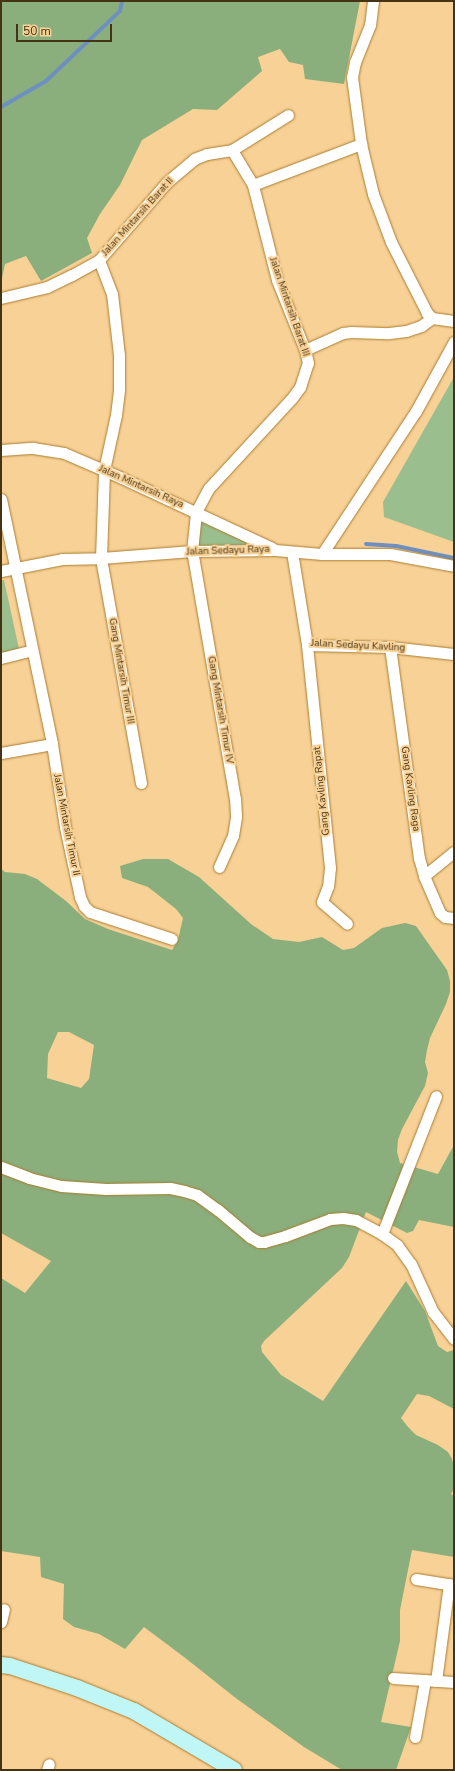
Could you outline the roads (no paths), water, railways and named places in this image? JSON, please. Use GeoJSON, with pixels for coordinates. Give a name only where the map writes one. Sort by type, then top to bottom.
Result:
{"type":"FeatureCollection","features":[{"type":"Feature","properties":{"kind":"main road"},"geometry":{"type":"LineString","coordinates":[[1,1665],[10,1666],[77,1688],[134,1711],[230,1769]]}},
{"type":"Feature","properties":{"kind":"street"},"geometry":{"type":"LineString","coordinates":[[373,1],[370,25],[352,77],[362,144],[373,194],[391,242],[427,313],[432,318],[454,321]]}},
{"type":"Feature","properties":{"kind":"street"},"geometry":{"type":"LineString","coordinates":[[232,150],[288,115]]}},
{"type":"Feature","properties":{"kind":"street"},"geometry":{"type":"LineString","coordinates":[[253,185],[362,144]]}},
{"type":"Feature","properties":{"kind":"street","name":"Jalan Mintarsih Barat III"},"geometry":{"type":"LineString","coordinates":[[192,551],[196,512],[209,488],[292,398],[300,387],[308,363],[305,350],[277,280],[253,185],[232,150]]}},
{"type":"Feature","properties":{"kind":"street","name":"Jalan Mintarsih Barat II"},"geometry":{"type":"LineString","coordinates":[[101,558],[104,470],[117,408],[119,389],[119,355],[112,294],[99,260],[167,182],[194,159],[207,154],[232,150]]}},
{"type":"Feature","properties":{"kind":"street"},"geometry":{"type":"LineString","coordinates":[[1,298],[47,286],[72,275],[99,260]]}},
{"type":"Feature","properties":{"kind":"street"},"geometry":{"type":"LineString","coordinates":[[305,350],[343,333],[389,333],[406,331],[421,326],[432,318]]}},
{"type":"Feature","properties":{"kind":"street"},"geometry":{"type":"LineString","coordinates":[[322,554],[416,411],[454,342]]}},
{"type":"Feature","properties":{"kind":"street","name":"Jalan Mintarsih Raya"},"geometry":{"type":"LineString","coordinates":[[1,450],[16,448],[51,450],[64,453],[196,512],[275,550]]}},
{"type":"Feature","properties":{"kind":"street","name":"Jalan Mintarsih Timur II"},"geometry":{"type":"LineString","coordinates":[[1,499],[52,744],[65,827],[80,897],[84,906],[90,912],[172,939]]}},
{"type":"Feature","properties":{"kind":"street","name":"Jalan Sedayu Raya"},"geometry":{"type":"LineString","coordinates":[[1,571],[62,559],[101,558],[192,551],[275,550],[322,554],[390,554],[454,566]]}},
{"type":"Feature","properties":{"kind":"street","name":"Gang Mintarsih Timur IV"},"geometry":{"type":"LineString","coordinates":[[192,551],[235,799],[236,816],[233,836],[219,867]]}},
{"type":"Feature","properties":{"kind":"street","name":"Jalan Sedayu Kavling"},"geometry":{"type":"LineString","coordinates":[[292,552],[307,646],[390,647],[454,654]]}},
{"type":"Feature","properties":{"kind":"street","name":"Gang Mintarsih Timur III"},"geometry":{"type":"LineString","coordinates":[[101,558],[141,783]]}},
{"type":"Feature","properties":{"kind":"street","name":"Gang Kavling Rapat"},"geometry":{"type":"LineString","coordinates":[[307,646],[330,868],[328,886],[322,902],[347,924]]}},
{"type":"Feature","properties":{"kind":"street","name":"Gang Kavling Raga"},"geometry":{"type":"LineString","coordinates":[[390,647],[419,858],[424,876],[443,916],[454,918]]}},
{"type":"Feature","properties":{"kind":"street"},"geometry":{"type":"LineString","coordinates":[[1,658],[32,650]]}},
{"type":"Feature","properties":{"kind":"street"},"geometry":{"type":"LineString","coordinates":[[1,753],[52,744]]}},
{"type":"Feature","properties":{"kind":"street"},"geometry":{"type":"LineString","coordinates":[[424,876],[454,852]]}},
{"type":"Feature","properties":{"kind":"street"},"geometry":{"type":"LineString","coordinates":[[382,1234],[436,1096]]}},
{"type":"Feature","properties":{"kind":"street"},"geometry":{"type":"LineString","coordinates":[[1,1167],[35,1180],[61,1186],[106,1189],[170,1188],[184,1191],[197,1195],[218,1210],[250,1237],[259,1242],[284,1236],[330,1219],[343,1218],[356,1220],[382,1234],[396,1245],[411,1264],[433,1312],[454,1339]]}},
{"type":"Feature","properties":{"kind":"street"},"geometry":{"type":"LineString","coordinates":[[415,1737],[431,1680],[452,1585],[416,1579]]}},
{"type":"Feature","properties":{"kind":"street"},"geometry":{"type":"LineString","coordinates":[[1,1622],[4,1609]]}},
{"type":"Feature","properties":{"kind":"street"},"geometry":{"type":"LineString","coordinates":[[392,1678],[454,1682]]}},
{"type":"Feature","properties":{"kind":"waterway"},"geometry":{"type":"LineString","coordinates":[[1,107],[46,81],[120,11],[122,1]]}},
{"type":"Feature","properties":{"kind":"waterway"},"geometry":{"type":"LineString","coordinates":[[366,544],[396,546],[454,558]]}}]}
